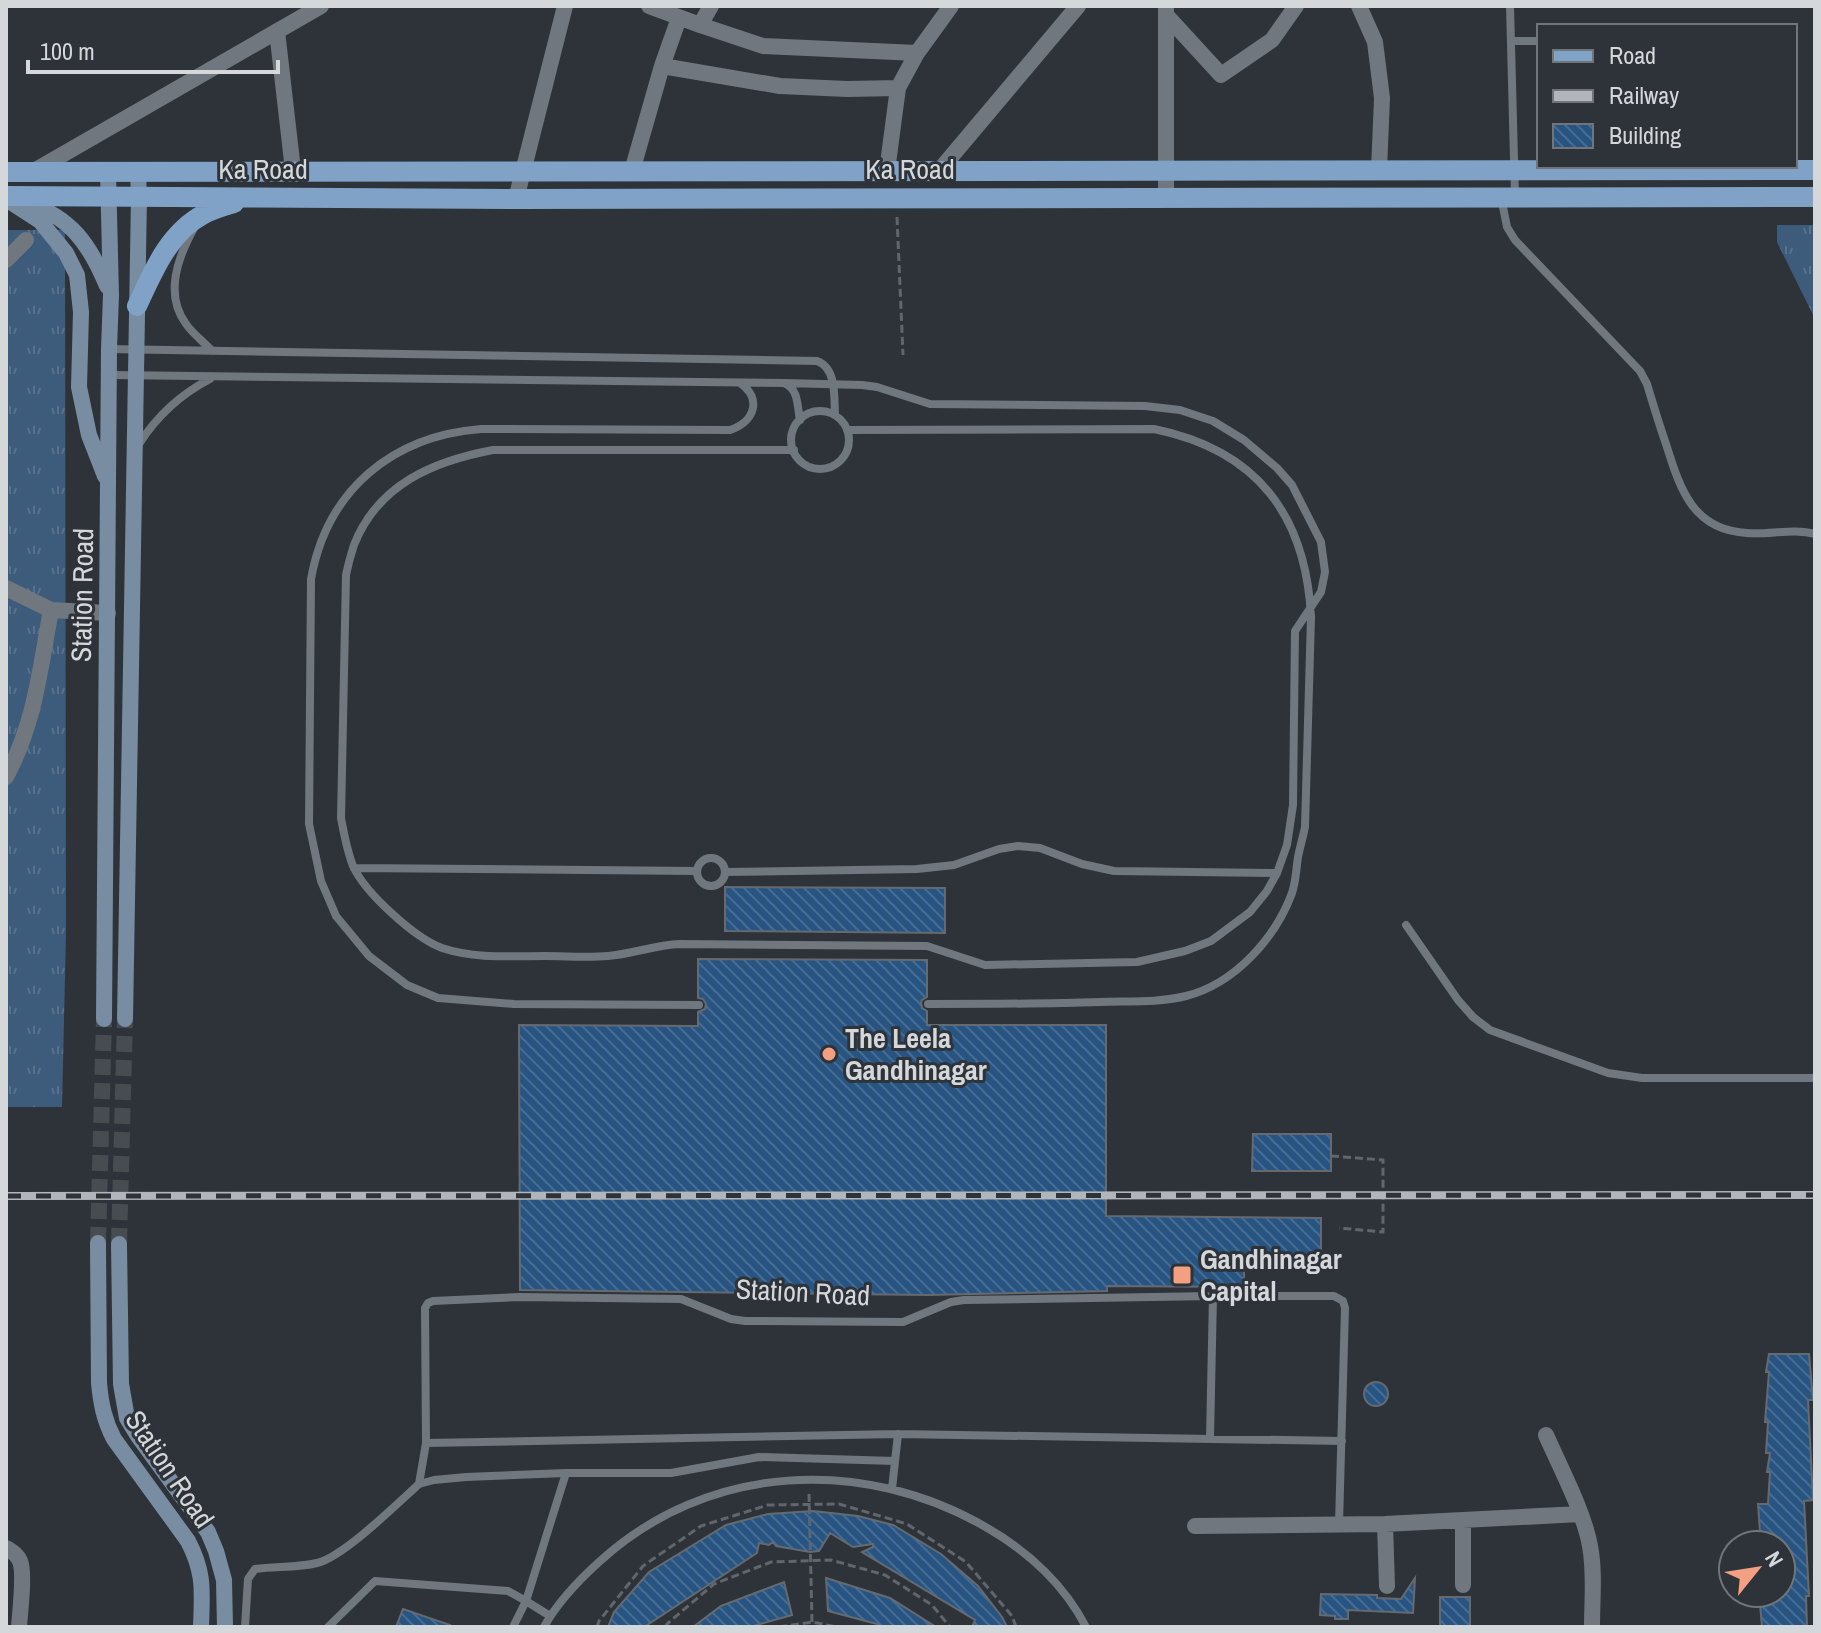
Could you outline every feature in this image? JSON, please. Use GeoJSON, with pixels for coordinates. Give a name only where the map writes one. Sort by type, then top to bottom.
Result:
{"type":"FeatureCollection","features":[{"type":"Feature","properties":{"kind":"main road","name":"Ka Road"},"geometry":{"type":"LineString","coordinates":[[6,172],[1815,170]]}},
{"type":"Feature","properties":{"kind":"main road","name":"Ka Road"},"geometry":{"type":"LineString","coordinates":[[6,197],[1815,197]]}},
{"type":"Feature","properties":{"kind":"main road"},"geometry":{"type":"LineString","coordinates":[[137,306],[167,247],[178,233],[203,214],[249,197]]}},
{"type":"Feature","properties":{"kind":"street"},"geometry":{"type":"LineString","coordinates":[[34,172],[321,6]]}},
{"type":"Feature","properties":{"kind":"street"},"geometry":{"type":"LineString","coordinates":[[516,199],[565,6]]}},
{"type":"Feature","properties":{"kind":"street"},"geometry":{"type":"LineString","coordinates":[[649,6],[763,46],[917,53]]}},
{"type":"Feature","properties":{"kind":"street"},"geometry":{"type":"LineString","coordinates":[[700,25],[711,6]]}},
{"type":"Feature","properties":{"kind":"street"},"geometry":{"type":"LineString","coordinates":[[887,171],[898,88],[917,53],[951,6]]}},
{"type":"Feature","properties":{"kind":"street"},"geometry":{"type":"LineString","coordinates":[[939,171],[1078,6]]}},
{"type":"Feature","properties":{"kind":"street"},"geometry":{"type":"LineString","coordinates":[[1166,11],[1221,75],[1272,40],[1296,6]]}},
{"type":"Feature","properties":{"kind":"street"},"geometry":{"type":"LineString","coordinates":[[1359,6],[1375,42],[1382,98],[1379,170]]}},
{"type":"Feature","properties":{"kind":"street"},"geometry":{"type":"LineString","coordinates":[[1166,11],[1166,197]]}},
{"type":"Feature","properties":{"kind":"street"},"geometry":{"type":"LineString","coordinates":[[632,171],[679,18]]}},
{"type":"Feature","properties":{"kind":"street"},"geometry":{"type":"LineString","coordinates":[[277,31],[293,170]]}},
{"type":"Feature","properties":{"kind":"street"},"geometry":{"type":"LineString","coordinates":[[662,66],[780,86],[898,88]]}},
{"type":"Feature","properties":{"kind":"street","name":"Station Road"},"geometry":{"type":"LineString","coordinates":[[104,1019],[111,295],[108,172]]}},
{"type":"Feature","properties":{"kind":"street"},"geometry":{"type":"LineString","coordinates":[[125,1019],[138,172]]}},
{"type":"Feature","properties":{"kind":"street"},"geometry":{"type":"LineString","coordinates":[[6,197],[54,214],[76,232],[98,265],[111,295]]}},
{"type":"Feature","properties":{"kind":"street"},"geometry":{"type":"LineString","coordinates":[[6,197],[40,221],[66,253],[77,275],[81,312],[79,387],[89,435],[109,485]]}},
{"type":"Feature","properties":{"kind":"street"},"geometry":{"type":"LineString","coordinates":[[6,260],[26,240]]}},
{"type":"Feature","properties":{"kind":"street"},"geometry":{"type":"LineString","coordinates":[[6,588],[51,610],[108,613]]}},
{"type":"Feature","properties":{"kind":"street"},"geometry":{"type":"LineString","coordinates":[[6,777],[31,718],[51,610]]}},
{"type":"Feature","properties":{"kind":"street","name":"Station Road"},"geometry":{"type":"LineString","coordinates":[[98,1243],[99,1383],[105,1423],[195,1555],[202,1576],[201,1627]]}},
{"type":"Feature","properties":{"kind":"street"},"geometry":{"type":"LineString","coordinates":[[119,1244],[121,1384],[127,1418],[208,1532],[224,1580],[225,1627]]}},
{"type":"Feature","properties":{"kind":"street"},"geometry":{"type":"LineString","coordinates":[[1546,1435],[1590,1542],[1593,1560],[1592,1627]]}},
{"type":"Feature","properties":{"kind":"street"},"geometry":{"type":"LineString","coordinates":[[1195,1526],[1385,1524],[1580,1514]]}},
{"type":"Feature","properties":{"kind":"street"},"geometry":{"type":"LineString","coordinates":[[1463,1520],[1463,1585]]}},
{"type":"Feature","properties":{"kind":"street"},"geometry":{"type":"LineString","coordinates":[[1385,1524],[1387,1586]]}},
{"type":"Feature","properties":{"kind":"street"},"geometry":{"type":"LineString","coordinates":[[6,1548],[20,1559],[22,1569],[19,1627]]}},
{"type":"Feature","properties":{"kind":"lane"},"geometry":{"type":"LineString","coordinates":[[1510,6],[1514,171],[1508,197],[1507,227],[1515,240],[1640,371],[1679,484],[1688,501],[1701,515],[1717,525],[1746,533],[1799,531],[1815,534]]}},
{"type":"Feature","properties":{"kind":"lane"},"geometry":{"type":"LineString","coordinates":[[1511,41],[1537,41]]}},
{"type":"Feature","properties":{"kind":"lane"},"geometry":{"type":"LineString","coordinates":[[203,214],[178,260],[175,293],[183,320],[212,351]]}},
{"type":"Feature","properties":{"kind":"lane"},"geometry":{"type":"LineString","coordinates":[[109,349],[817,361],[825,364],[830,372],[835,415]]}},
{"type":"Feature","properties":{"kind":"lane"},"geometry":{"type":"LineString","coordinates":[[110,375],[833,384],[877,387],[930,404],[1145,406],[1180,410],[1213,421],[1244,440],[1292,485],[1321,542],[1325,572],[1321,592],[1295,631],[1293,805],[1287,845],[1277,873],[1250,912],[1211,941],[1185,951],[1137,962],[985,965],[927,946],[662,944],[605,957],[485,956],[459,952],[424,940],[393,915],[354,868],[341,818],[346,575],[354,546],[373,510],[415,475],[441,463],[493,450],[794,450]]}},
{"type":"Feature","properties":{"kind":"lane"},"geometry":{"type":"LineString","coordinates":[[134,452],[150,428],[173,403],[189,390],[215,377]]}},
{"type":"Feature","properties":{"kind":"lane"},"geometry":{"type":"LineString","coordinates":[[699,1005],[514,1004],[438,998],[407,985],[369,956],[336,916],[321,881],[309,824],[311,579],[323,538],[336,511],[354,486],[381,463],[403,450],[444,434],[481,429],[737,428],[754,406],[751,395],[740,383]]}},
{"type":"Feature","properties":{"kind":"lane"},"geometry":{"type":"LineString","coordinates":[[784,383],[794,390],[800,420]]}},
{"type":"Feature","properties":{"kind":"lane"},"geometry":{"type":"LineString","coordinates":[[816,412],[835,415],[847,430],[849,439],[844,458],[829,468],[819,469],[802,463],[794,450],[792,437],[800,420],[816,412]]}},
{"type":"Feature","properties":{"kind":"lane"},"geometry":{"type":"LineString","coordinates":[[847,430],[1154,429],[1177,434],[1204,444],[1236,462],[1262,484],[1297,538],[1310,588],[1305,827],[1291,897],[1265,942],[1238,968],[1210,988],[1185,997],[1104,1002],[928,1004]]}},
{"type":"Feature","properties":{"kind":"lane"},"geometry":{"type":"LineString","coordinates":[[725,872],[917,869],[954,865],[999,849],[1018,846],[1040,848],[1082,864],[1114,871],[1277,873]]}},
{"type":"Feature","properties":{"kind":"lane"},"geometry":{"type":"LineString","coordinates":[[714,858],[722,863],[725,872],[722,881],[710,887],[698,880],[696,871],[704,859],[714,858]]}},
{"type":"Feature","properties":{"kind":"lane"},"geometry":{"type":"LineString","coordinates":[[354,868],[696,871]]}},
{"type":"Feature","properties":{"kind":"lane"},"geometry":{"type":"LineString","coordinates":[[1406,925],[1458,1000],[1490,1030],[1608,1073],[1642,1078],[1815,1078]]}},
{"type":"Feature","properties":{"kind":"lane"},"geometry":{"type":"LineString","coordinates":[[1210,1438],[1213,1296]]}},
{"type":"Feature","properties":{"kind":"lane","name":"Station Road"},"geometry":{"type":"LineString","coordinates":[[419,1484],[426,1443],[425,1308],[433,1301],[519,1297],[681,1299],[731,1319],[745,1321],[903,1322],[951,1302],[964,1300],[1334,1296],[1343,1301],[1345,1308],[1342,1441]]}},
{"type":"Feature","properties":{"kind":"lane"},"geometry":{"type":"LineString","coordinates":[[892,1489],[898,1434]]}},
{"type":"Feature","properties":{"kind":"lane"},"geometry":{"type":"LineString","coordinates":[[426,1443],[898,1434],[1342,1441],[1339,1524]]}},
{"type":"Feature","properties":{"kind":"lane"},"geometry":{"type":"LineString","coordinates":[[245,1627],[248,1579],[255,1569],[327,1560],[343,1550],[419,1484],[434,1480],[566,1473],[671,1473],[759,1457],[895,1461]]}},
{"type":"Feature","properties":{"kind":"lane"},"geometry":{"type":"LineString","coordinates":[[513,1627],[526,1601],[566,1473]]}},
{"type":"Feature","properties":{"kind":"lane"},"geometry":{"type":"LineString","coordinates":[[544,1627],[583,1577],[641,1529],[684,1505],[755,1484],[808,1478],[869,1483],[918,1495],[969,1517],[1010,1541],[1048,1573],[1086,1627]]}},
{"type":"Feature","properties":{"kind":"lane"},"geometry":{"type":"LineString","coordinates":[[328,1627],[375,1581],[508,1591],[550,1616]]}},
{"type":"Feature","properties":{"kind":"path"},"geometry":{"type":"LineString","coordinates":[[896,197],[903,355]]}},
{"type":"Feature","properties":{"kind":"path"},"geometry":{"type":"LineString","coordinates":[[1331,1156],[1383,1160],[1383,1232],[1339,1228]]}},
{"type":"Feature","properties":{"kind":"path"},"geometry":{"type":"LineString","coordinates":[[810,1504],[812,1622]]}},
{"type":"Feature","properties":{"kind":"path"},"geometry":{"type":"LineString","coordinates":[[597,1627],[643,1566],[701,1526],[768,1505],[810,1504],[839,1504],[907,1524],[966,1562],[1012,1616],[1016,1627]]}},
{"type":"Feature","properties":{"kind":"path"},"geometry":{"type":"LineString","coordinates":[[665,1627],[714,1584],[771,1562],[831,1560],[885,1575],[932,1605],[950,1627]]}},
{"type":"Feature","properties":{"kind":"path"},"geometry":{"type":"LineString","coordinates":[[779,1627],[812,1622],[837,1627]]}},
{"type":"Feature","properties":{"kind":"green space"},"geometry":{"type":"Polygon","coordinates":[[[1777,225],[1815,225],[1815,319],[1777,242],[1777,225]]]}},
{"type":"Feature","properties":{"kind":"green space"},"geometry":{"type":"Polygon","coordinates":[[[6,230],[65,230],[66,933],[62,1107],[6,1107],[6,230]]]}},
{"type":"Feature","properties":{"kind":"building"},"geometry":{"type":"Polygon","coordinates":[[[725,887],[945,888],[945,933],[725,931],[725,887]]]}},
{"type":"Feature","properties":{"kind":"building"},"geometry":{"type":"Polygon","coordinates":[[[698,959],[927,960],[927,997],[921,1003],[927,1011],[927,1025],[1106,1025],[1106,1216],[1321,1218],[1321,1255],[1244,1254],[1244,1287],[1107,1286],[1107,1291],[927,1295],[520,1290],[519,1025],[698,1026],[698,1012],[705,1009],[706,1004],[698,998],[698,959]]]}},
{"type":"Feature","properties":{"kind":"building"},"geometry":{"type":"Polygon","coordinates":[[[1253,1134],[1331,1134],[1331,1171],[1252,1171],[1253,1134]]]}},
{"type":"Feature","properties":{"kind":"building"},"geometry":{"type":"Polygon","coordinates":[[[1769,1354],[1809,1354],[1813,1400],[1808,1400],[1813,1500],[1804,1501],[1809,1596],[1806,1596],[1807,1627],[1762,1627],[1760,1609],[1797,1609],[1797,1529],[1760,1529],[1758,1504],[1768,1504],[1770,1472],[1767,1472],[1770,1453],[1766,1453],[1769,1372],[1766,1372],[1769,1354]]]}},
{"type":"Feature","properties":{"kind":"building"},"geometry":{"type":"Polygon","coordinates":[[[1376,1382],[1385,1385],[1388,1394],[1385,1403],[1376,1406],[1367,1403],[1364,1394],[1367,1385],[1376,1382]]]}},
{"type":"Feature","properties":{"kind":"building"},"geometry":{"type":"Polygon","coordinates":[[[813,1511],[858,1516],[893,1525],[941,1554],[978,1586],[1007,1627],[972,1627],[975,1620],[862,1552],[873,1547],[873,1544],[853,1547],[830,1533],[819,1551],[776,1546],[773,1542],[769,1545],[759,1543],[757,1553],[644,1627],[608,1627],[614,1612],[649,1572],[726,1525],[768,1514],[813,1511]]]}},
{"type":"Feature","properties":{"kind":"building"},"geometry":{"type":"Polygon","coordinates":[[[826,1578],[890,1598],[936,1627],[881,1627],[828,1611],[826,1578]]]}},
{"type":"Feature","properties":{"kind":"building"},"geometry":{"type":"Polygon","coordinates":[[[1415,1578],[1413,1613],[1348,1610],[1348,1619],[1320,1615],[1321,1594],[1377,1595],[1377,1598],[1401,1599],[1415,1578]]]}},
{"type":"Feature","properties":{"kind":"building"},"geometry":{"type":"Polygon","coordinates":[[[784,1582],[792,1615],[750,1627],[693,1627],[721,1606],[784,1582]]]}},
{"type":"Feature","properties":{"kind":"building"},"geometry":{"type":"Polygon","coordinates":[[[1440,1597],[1470,1597],[1470,1627],[1440,1627],[1440,1597]]]}},
{"type":"Feature","properties":{"kind":"building"},"geometry":{"type":"Polygon","coordinates":[[[403,1609],[450,1625],[396,1627],[403,1609]]]}},
{"type":"Feature","properties":{"kind":"tunnel"},"geometry":{"type":"LineString","coordinates":[[98,1243],[104,1019]]}},
{"type":"Feature","properties":{"kind":"tunnel"},"geometry":{"type":"LineString","coordinates":[[119,1244],[125,1019]]}},
{"type":"Feature","properties":{"kind":"railway"},"geometry":{"type":"LineString","coordinates":[[6,1196],[1815,1195]]}},
{"type":"Feature","properties":{"kind":"place","name":"The Leela Gandhinagar"},"geometry":{"type":"Point","coordinates":[829,1054]}},
{"type":"Feature","properties":{"kind":"place","name":"Gandhinagar Capital"},"geometry":{"type":"Point","coordinates":[1182,1275]}}]}
